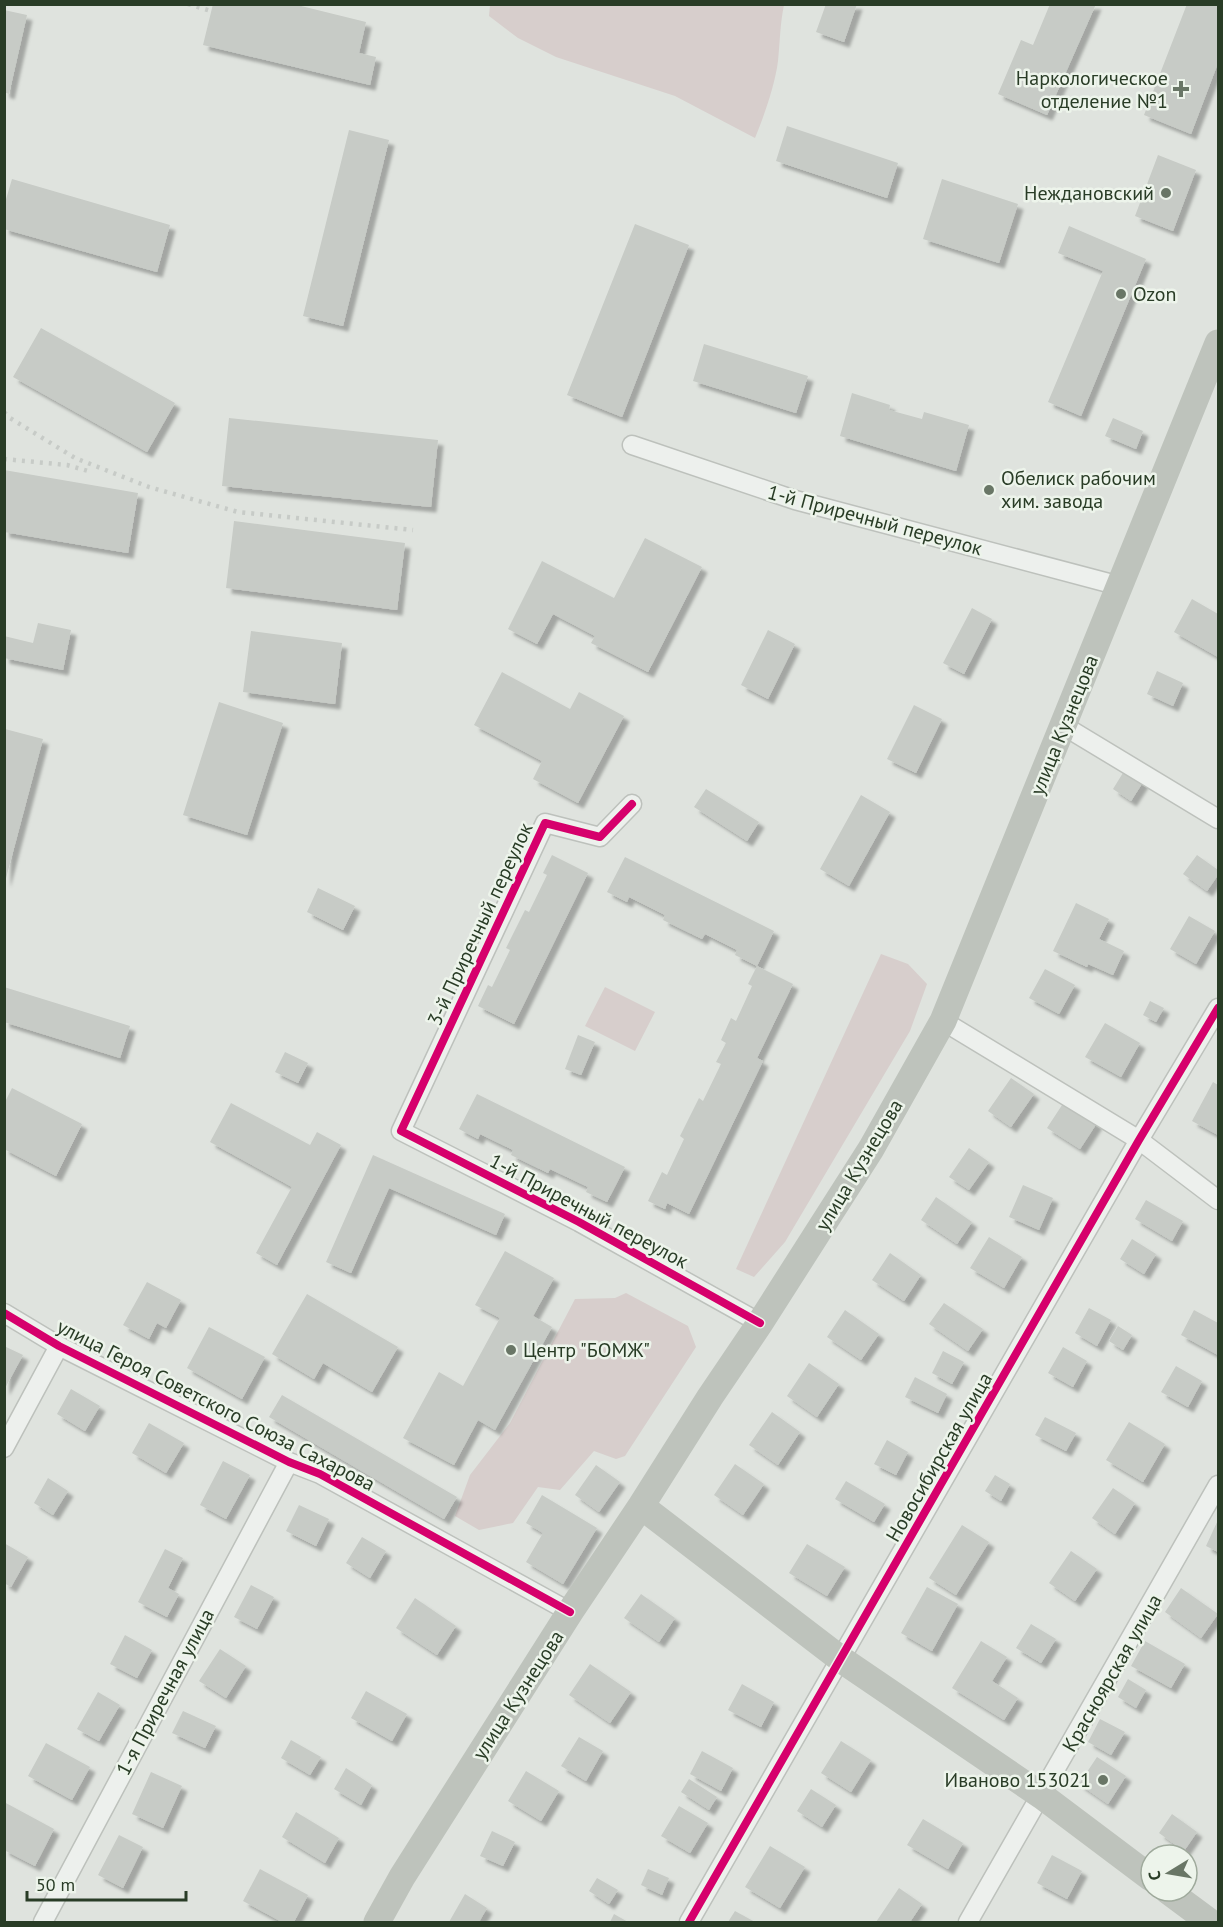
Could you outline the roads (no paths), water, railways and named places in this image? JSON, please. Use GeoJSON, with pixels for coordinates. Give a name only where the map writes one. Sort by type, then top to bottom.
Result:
{"type":"FeatureCollection","features":[{"type":"Feature","properties":{"kind":"main road","name":"улица Кузнецова"},"geometry":{"type":"LineString","coordinates":[[377,1923],[402,1877],[570,1612],[871,1149],[944,1021],[1218,344]]}},
{"type":"Feature","properties":{"kind":"main road"},"geometry":{"type":"LineString","coordinates":[[641,1506],[842,1660],[1042,1796],[1139,1869]]}},
{"type":"Feature","properties":{"kind":"main road"},"geometry":{"type":"LineString","coordinates":[[1184,1903],[1210,1923]]}},
{"type":"Feature","properties":{"kind":"street","name":"1-й Приречный переулок"},"geometry":{"type":"LineString","coordinates":[[632,445],[795,500],[1120,586]]}},
{"type":"Feature","properties":{"kind":"street"},"geometry":{"type":"LineString","coordinates":[[1064,726],[1218,819]]}},
{"type":"Feature","properties":{"kind":"street","name":"3-й Приречный переулок"},"geometry":{"type":"LineString","coordinates":[[401,1131],[545,823],[600,837],[632,804]]}},
{"type":"Feature","properties":{"kind":"street","name":"Новосибирская улица"},"geometry":{"type":"LineString","coordinates":[[689,1923],[1139,1140],[1218,1008]]}},
{"type":"Feature","properties":{"kind":"street"},"geometry":{"type":"LineString","coordinates":[[944,1021],[1139,1140],[1218,1200]]}},
{"type":"Feature","properties":{"kind":"street","name":"1-й Приречный переулок"},"geometry":{"type":"LineString","coordinates":[[401,1131],[579,1222],[760,1323]]}},
{"type":"Feature","properties":{"kind":"street","name":"улица Героя Советского Союза Сахарова"},"geometry":{"type":"LineString","coordinates":[[4,1313],[58,1346],[289,1462],[320,1474],[570,1612]]}},
{"type":"Feature","properties":{"kind":"street"},"geometry":{"type":"LineString","coordinates":[[4,1448],[58,1346]]}},
{"type":"Feature","properties":{"kind":"street","name":"1-я Приречная улица"},"geometry":{"type":"LineString","coordinates":[[43,1923],[289,1462]]}},
{"type":"Feature","properties":{"kind":"street","name":"Красноярская улица"},"geometry":{"type":"LineString","coordinates":[[968,1923],[1218,1485]]}},
{"type":"Feature","properties":{"kind":"railway"},"geometry":{"type":"LineString","coordinates":[[188,4],[211,11]]}},
{"type":"Feature","properties":{"kind":"railway"},"geometry":{"type":"LineString","coordinates":[[4,412],[75,458],[149,487],[238,512],[413,530]]}},
{"type":"Feature","properties":{"kind":"railway"},"geometry":{"type":"LineString","coordinates":[[4,459],[67,465],[88,471]]}},
{"type":"Feature","properties":{"kind":"place","name":"Наркологическое отделение №1"},"geometry":{"type":"Point","coordinates":[1181,89]}},
{"type":"Feature","properties":{"kind":"place","name":"Неждановский"},"geometry":{"type":"Point","coordinates":[1166,193]}},
{"type":"Feature","properties":{"kind":"place","name":"Ozon"},"geometry":{"type":"Point","coordinates":[1121,294]}},
{"type":"Feature","properties":{"kind":"place","name":"Обелиск рабочим хим. завода"},"geometry":{"type":"Point","coordinates":[989,490]}},
{"type":"Feature","properties":{"kind":"place","name":"Центр \"БОМЖ\""},"geometry":{"type":"Point","coordinates":[511,1350]}},
{"type":"Feature","properties":{"kind":"place","name":"Иваново 153021"},"geometry":{"type":"Point","coordinates":[1103,1780]}}]}
